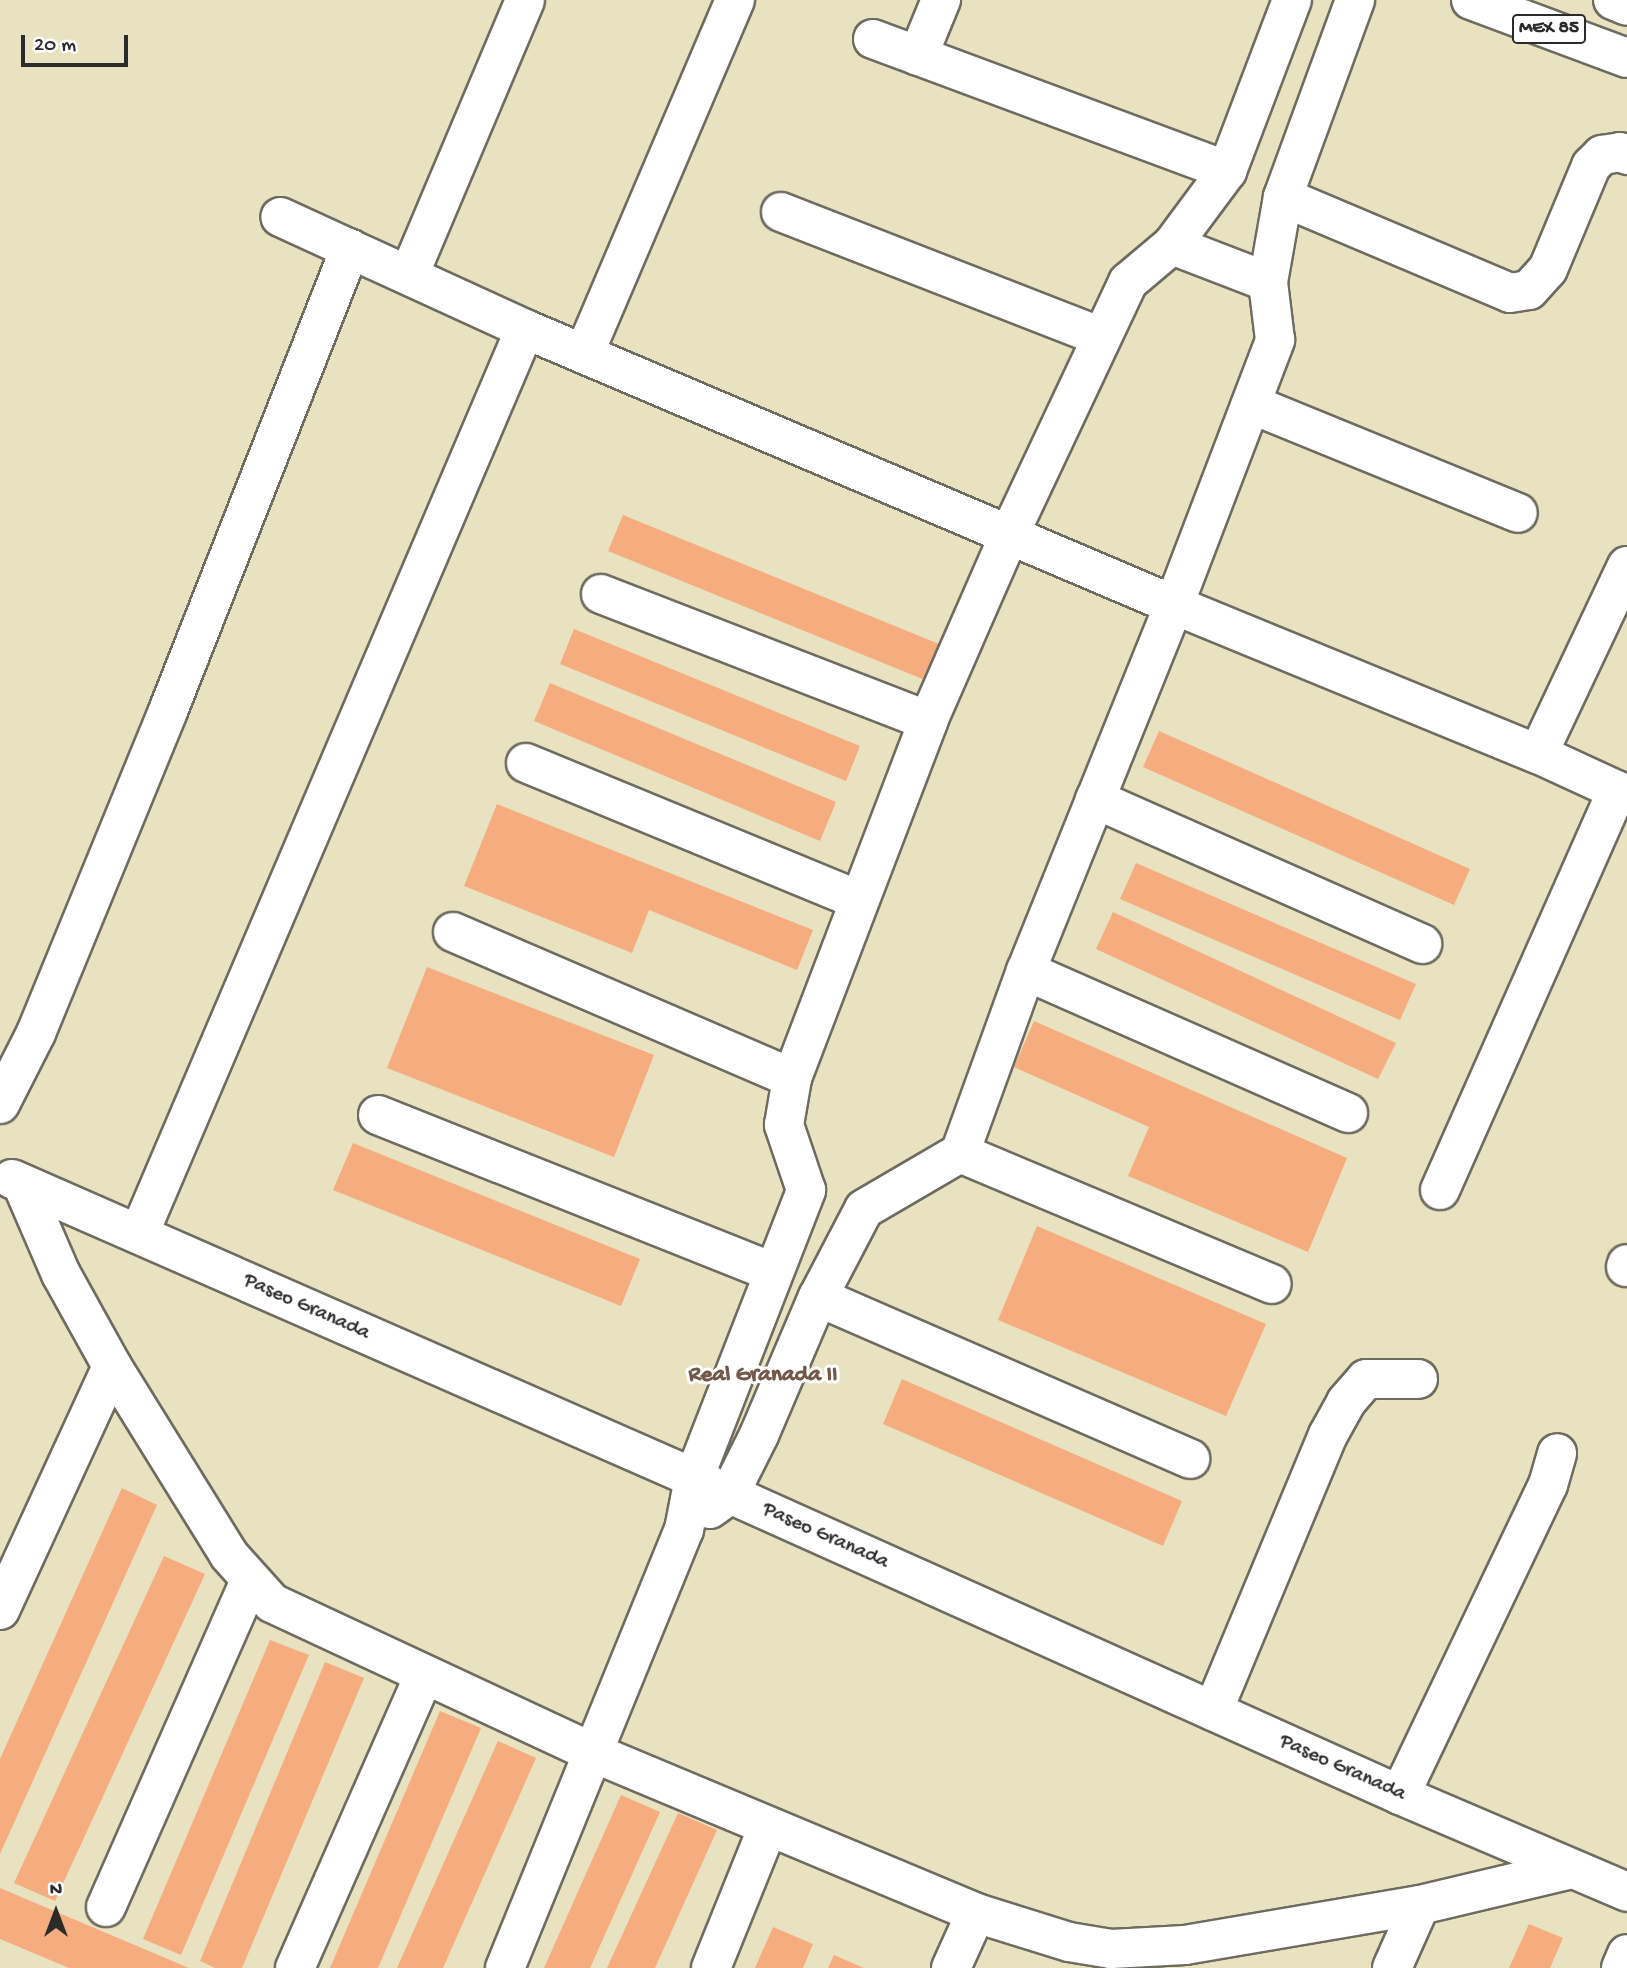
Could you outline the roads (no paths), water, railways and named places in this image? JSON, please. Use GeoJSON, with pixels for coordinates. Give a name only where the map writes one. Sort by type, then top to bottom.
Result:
{"type":"FeatureCollection","features":[{"type":"Feature","properties":{"kind":"street"},"geometry":{"type":"LineString","coordinates":[[409,275],[525,0]]}},
{"type":"Feature","properties":{"kind":"street"},"geometry":{"type":"LineString","coordinates":[[584,354],[735,0]]}},
{"type":"Feature","properties":{"kind":"street"},"geometry":{"type":"LineString","coordinates":[[918,56],[941,0]]}},
{"type":"Feature","properties":{"kind":"street"},"geometry":{"type":"LineString","coordinates":[[505,1968],[684,1530],[694,1478],[806,1190],[785,1125],[792,1078],[928,721],[1010,533],[1128,282],[1172,245],[1227,171],[1292,0]]}},
{"type":"Feature","properties":{"kind":"street"},"geometry":{"type":"LineString","coordinates":[[684,1530],[729,1494],[759,1435],[818,1297],[864,1209],[960,1153],[1026,971],[1174,605],[1275,340],[1268,282],[1283,197],[1355,0]]}},
{"type":"Feature","properties":{"kind":"street","name":"MEX 85"},"geometry":{"type":"LineString","coordinates":[[1471,0],[1627,58]]}},
{"type":"Feature","properties":{"kind":"street","name":"MEX 85"},"geometry":{"type":"LineString","coordinates":[[1613,0],[1627,6]]}},
{"type":"Feature","properties":{"kind":"street"},"geometry":{"type":"LineString","coordinates":[[873,39],[1227,171]]}},
{"type":"Feature","properties":{"kind":"street"},"geometry":{"type":"LineString","coordinates":[[1252,107],[1307,130]]}},
{"type":"Feature","properties":{"kind":"street"},"geometry":{"type":"LineString","coordinates":[[1283,197],[1510,293],[1529,290],[1548,269],[1591,166],[1602,155],[1620,152],[1627,155]]}},
{"type":"Feature","properties":{"kind":"street"},"geometry":{"type":"LineString","coordinates":[[781,212],[1102,337]]}},
{"type":"Feature","properties":{"kind":"street"},"geometry":{"type":"LineString","coordinates":[[280,217],[525,329],[1174,605],[1538,754],[1622,792],[1440,1191]]}},
{"type":"Feature","properties":{"kind":"street"},"geometry":{"type":"LineString","coordinates":[[1172,245],[1268,282]]}},
{"type":"Feature","properties":{"kind":"street"},"geometry":{"type":"LineString","coordinates":[[0,1104],[36,1032],[163,724],[350,248]]}},
{"type":"Feature","properties":{"kind":"street"},"geometry":{"type":"LineString","coordinates":[[139,1234],[525,329]]}},
{"type":"Feature","properties":{"kind":"street"},"geometry":{"type":"LineString","coordinates":[[1251,404],[1518,513]]}},
{"type":"Feature","properties":{"kind":"street"},"geometry":{"type":"LineString","coordinates":[[1538,754],[1627,566]]}},
{"type":"Feature","properties":{"kind":"street"},"geometry":{"type":"LineString","coordinates":[[601,594],[928,721]]}},
{"type":"Feature","properties":{"kind":"street"},"geometry":{"type":"LineString","coordinates":[[526,763],[858,900]]}},
{"type":"Feature","properties":{"kind":"street"},"geometry":{"type":"LineString","coordinates":[[1095,799],[1422,944]]}},
{"type":"Feature","properties":{"kind":"street"},"geometry":{"type":"LineString","coordinates":[[453,932],[792,1078]]}},
{"type":"Feature","properties":{"kind":"street"},"geometry":{"type":"LineString","coordinates":[[1026,971],[1348,1113]]}},
{"type":"Feature","properties":{"kind":"street"},"geometry":{"type":"LineString","coordinates":[[378,1115],[773,1272]]}},
{"type":"Feature","properties":{"kind":"street"},"geometry":{"type":"LineString","coordinates":[[960,1153],[1272,1284]]}},
{"type":"Feature","properties":{"kind":"street"},"geometry":{"type":"LineString","coordinates":[[11,1179],[112,1366],[229,1555],[272,1603],[594,1753],[976,1913],[1069,1942],[1111,1949],[1180,1957],[1572,1869]]}},
{"type":"Feature","properties":{"kind":"street","name":"Paseo Granada"},"geometry":{"type":"LineString","coordinates":[[11,1179],[694,1478],[1400,1795],[1627,1892]]}},
{"type":"Feature","properties":{"kind":"street"},"geometry":{"type":"LineString","coordinates":[[806,1190],[864,1209]]}},
{"type":"Feature","properties":{"kind":"street"},"geometry":{"type":"LineString","coordinates":[[818,1297],[1190,1459]]}},
{"type":"Feature","properties":{"kind":"street"},"geometry":{"type":"LineString","coordinates":[[0,1610],[112,1366]]}},
{"type":"Feature","properties":{"kind":"street"},"geometry":{"type":"LineString","coordinates":[[1213,1711],[1328,1435],[1346,1402],[1366,1380],[1418,1380]]}},
{"type":"Feature","properties":{"kind":"street"},"geometry":{"type":"LineString","coordinates":[[1400,1795],[1548,1485],[1557,1453]]}},
{"type":"Feature","properties":{"kind":"street"},"geometry":{"type":"LineString","coordinates":[[106,1907],[250,1581]]}},
{"type":"Feature","properties":{"kind":"street"},"geometry":{"type":"LineString","coordinates":[[295,1968],[424,1675]]}},
{"type":"Feature","properties":{"kind":"street"},"geometry":{"type":"LineString","coordinates":[[711,1968],[768,1827]]}},
{"type":"Feature","properties":{"kind":"street"},"geometry":{"type":"LineString","coordinates":[[1392,1968],[1420,1905]]}},
{"type":"Feature","properties":{"kind":"street"},"geometry":{"type":"LineString","coordinates":[[951,1968],[976,1913]]}},
{"type":"Feature","properties":{"kind":"street"},"geometry":{"type":"LineString","coordinates":[[1621,1968],[1627,1954]]}},
{"type":"Feature","properties":{"kind":"district","name":"Real Granada II"},"geometry":{"type":"Point","coordinates":[763,1376]}}]}
